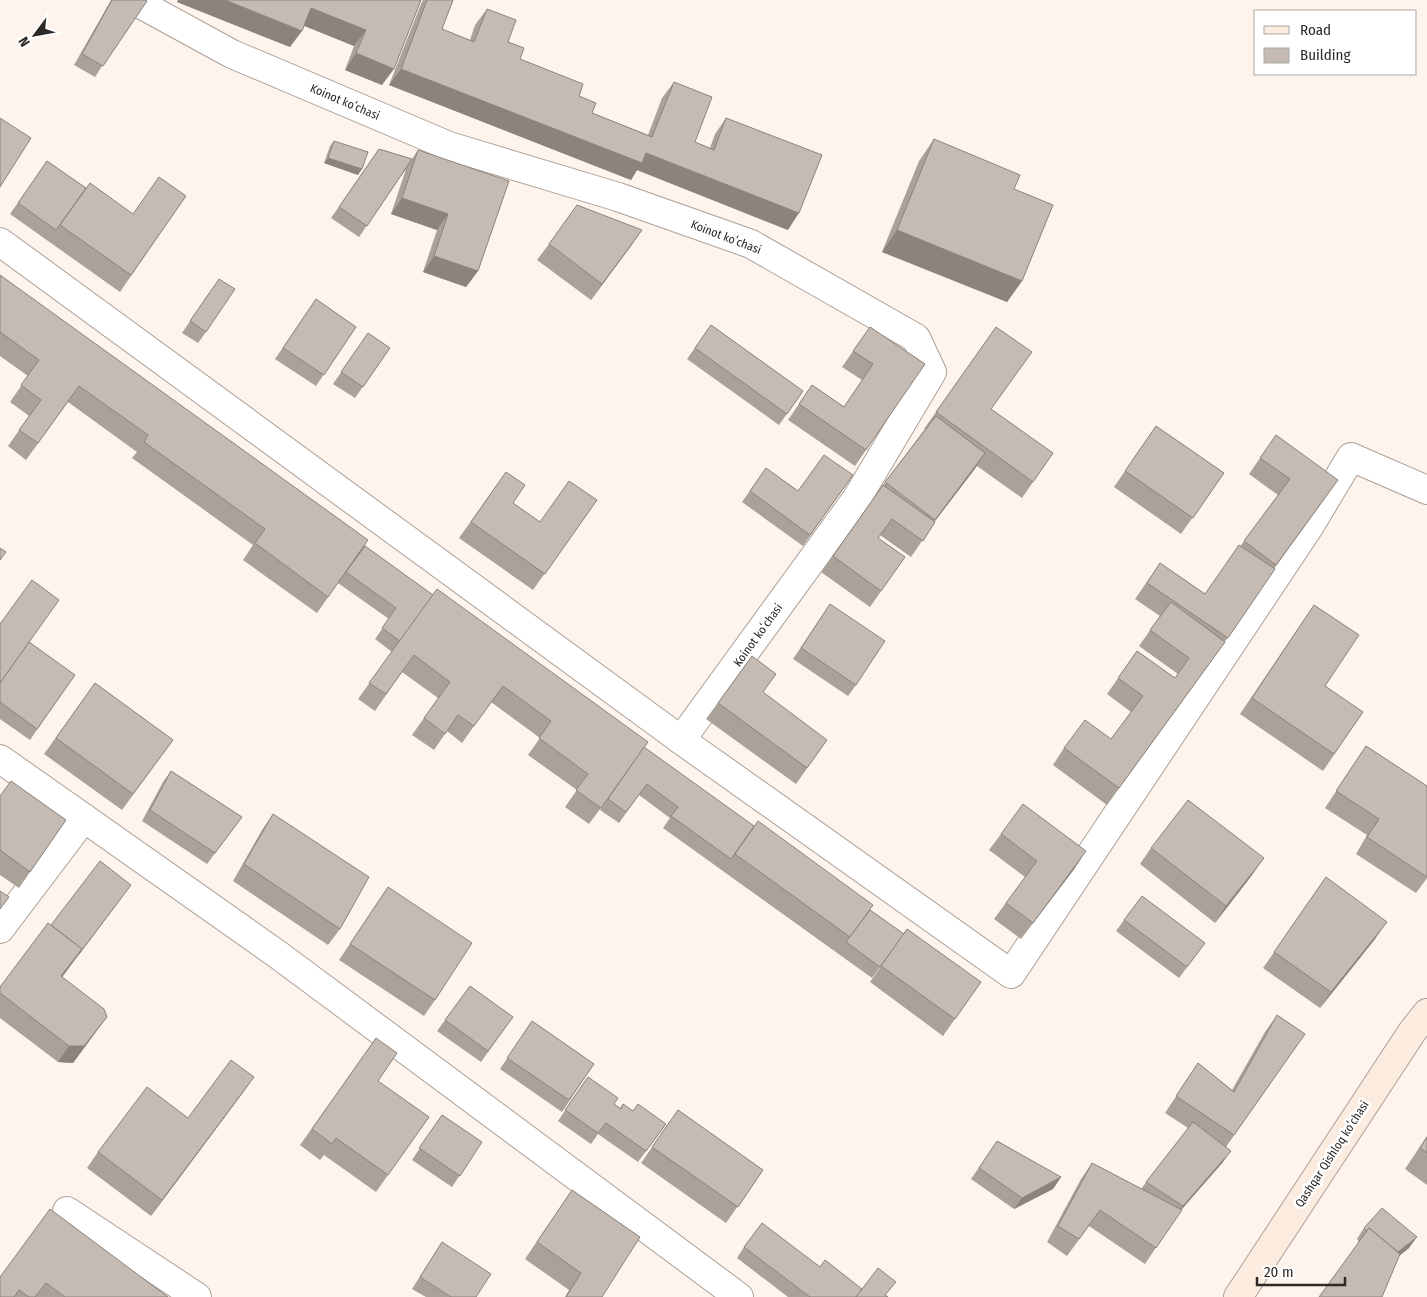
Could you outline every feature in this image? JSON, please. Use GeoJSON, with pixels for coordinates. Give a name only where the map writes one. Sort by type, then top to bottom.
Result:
{"type":"FeatureCollection","features":[{"type":"Feature","properties":{"kind":"main road","name":"Qashqar Qishloq koʻchasi"},"geometry":{"type":"LineString","coordinates":[[1238,1297],[1407,1040],[1427,1013]]}},
{"type":"Feature","properties":{"kind":"street","name":"Koinot koʻchasi"},"geometry":{"type":"LineString","coordinates":[[133,0],[232,54],[449,146],[618,197],[751,244],[916,338],[932,372],[857,498],[681,740]]}},
{"type":"Feature","properties":{"kind":"street"},"geometry":{"type":"LineString","coordinates":[[0,242],[681,740],[1011,974],[1304,535],[1351,458],[1427,490]]}},
{"type":"Feature","properties":{"kind":"street"},"geometry":{"type":"LineString","coordinates":[[0,759],[277,954],[739,1297]]}},
{"type":"Feature","properties":{"kind":"street"},"geometry":{"type":"LineString","coordinates":[[0,930],[84,818]]}},
{"type":"Feature","properties":{"kind":"street"},"geometry":{"type":"LineString","coordinates":[[67,1212],[197,1297]]}},
{"type":"Feature","properties":{"kind":"building"},"geometry":{"type":"Polygon","coordinates":[[[112,0],[147,1],[103,66],[82,54],[112,0]]]}},
{"type":"Feature","properties":{"kind":"building"},"geometry":{"type":"Polygon","coordinates":[[[225,0],[421,0],[394,69],[356,53],[366,30],[311,8],[302,31],[225,0]]]}},
{"type":"Feature","properties":{"kind":"building"},"geometry":{"type":"Polygon","coordinates":[[[427,0],[453,0],[442,29],[474,42],[487,9],[516,20],[508,42],[524,48],[520,59],[583,84],[579,96],[596,103],[592,113],[652,137],[674,82],[712,97],[695,142],[714,150],[726,118],[822,155],[799,213],[646,153],[642,163],[401,69],[427,0]]]}},
{"type":"Feature","properties":{"kind":"building"},"geometry":{"type":"Polygon","coordinates":[[[0,118],[31,138],[0,187],[0,118]]]}},
{"type":"Feature","properties":{"kind":"building"},"geometry":{"type":"Polygon","coordinates":[[[934,139],[1020,175],[1014,189],[1053,205],[1022,281],[897,230],[934,139]]]}},
{"type":"Feature","properties":{"kind":"building"},"geometry":{"type":"Polygon","coordinates":[[[334,141],[368,152],[362,169],[328,158],[334,141]]]}},
{"type":"Feature","properties":{"kind":"building"},"geometry":{"type":"Polygon","coordinates":[[[379,149],[412,159],[367,226],[339,207],[379,149]]]}},
{"type":"Feature","properties":{"kind":"building"},"geometry":{"type":"Polygon","coordinates":[[[418,150],[509,181],[478,271],[434,256],[448,214],[402,198],[418,150]]]}},
{"type":"Feature","properties":{"kind":"building"},"geometry":{"type":"Polygon","coordinates":[[[47,161],[86,188],[56,230],[18,203],[47,161]]]}},
{"type":"Feature","properties":{"kind":"building"},"geometry":{"type":"Polygon","coordinates":[[[159,177],[186,196],[131,275],[60,225],[90,183],[133,214],[159,177]]]}},
{"type":"Feature","properties":{"kind":"building"},"geometry":{"type":"Polygon","coordinates":[[[577,205],[642,230],[602,284],[549,244],[577,205]]]}},
{"type":"Feature","properties":{"kind":"building"},"geometry":{"type":"Polygon","coordinates":[[[0,275],[368,540],[328,597],[255,543],[265,529],[144,442],[148,435],[79,386],[38,443],[19,430],[41,400],[21,385],[39,360],[0,332],[0,275]]]}},
{"type":"Feature","properties":{"kind":"building"},"geometry":{"type":"Polygon","coordinates":[[[219,279],[235,289],[206,332],[190,321],[219,279]]]}},
{"type":"Feature","properties":{"kind":"building"},"geometry":{"type":"Polygon","coordinates":[[[316,299],[356,327],[324,375],[283,348],[316,299]]]}},
{"type":"Feature","properties":{"kind":"building"},"geometry":{"type":"Polygon","coordinates":[[[711,325],[803,391],[787,414],[695,348],[711,325]]]}},
{"type":"Feature","properties":{"kind":"building"},"geometry":{"type":"Polygon","coordinates":[[[870,327],[925,364],[866,450],[799,404],[812,385],[844,407],[873,364],[853,351],[870,327]]]}},
{"type":"Feature","properties":{"kind":"building"},"geometry":{"type":"Polygon","coordinates":[[[996,327],[1032,352],[991,409],[1053,453],[1033,482],[936,412],[996,327]]]}},
{"type":"Feature","properties":{"kind":"building"},"geometry":{"type":"Polygon","coordinates":[[[368,333],[390,348],[363,387],[341,372],[368,333]]]}},
{"type":"Feature","properties":{"kind":"building"},"geometry":{"type":"Polygon","coordinates":[[[936,416],[985,453],[935,520],[885,482],[936,416]]]}},
{"type":"Feature","properties":{"kind":"building"},"geometry":{"type":"Polygon","coordinates":[[[1156,426],[1224,473],[1193,518],[1125,471],[1156,426]]]}},
{"type":"Feature","properties":{"kind":"building"},"geometry":{"type":"Polygon","coordinates":[[[1276,435],[1338,480],[1276,565],[1244,541],[1290,479],[1260,458],[1276,435]]]}},
{"type":"Feature","properties":{"kind":"building"},"geometry":{"type":"Polygon","coordinates":[[[824,455],[853,475],[810,535],[750,491],[766,468],[798,491],[824,455]]]}},
{"type":"Feature","properties":{"kind":"building"},"geometry":{"type":"Polygon","coordinates":[[[506,472],[525,485],[513,503],[540,522],[569,481],[597,500],[545,574],[471,522],[506,472]]]}},
{"type":"Feature","properties":{"kind":"building"},"geometry":{"type":"Polygon","coordinates":[[[883,485],[935,522],[923,541],[892,519],[878,538],[905,557],[881,591],[833,556],[883,485]]]}},
{"type":"Feature","properties":{"kind":"building"},"geometry":{"type":"Polygon","coordinates":[[[1239,545],[1275,569],[1228,638],[1147,583],[1160,563],[1205,594],[1239,545]]]}},
{"type":"Feature","properties":{"kind":"building"},"geometry":{"type":"Polygon","coordinates":[[[365,546],[433,595],[400,641],[382,628],[396,608],[346,572],[365,546]]]}},
{"type":"Feature","properties":{"kind":"building"},"geometry":{"type":"Polygon","coordinates":[[[0,548],[6,552],[0,560],[0,548]]]}},
{"type":"Feature","properties":{"kind":"building"},"geometry":{"type":"Polygon","coordinates":[[[32,580],[59,600],[0,683],[0,624],[32,580]]]}},
{"type":"Feature","properties":{"kind":"building"},"geometry":{"type":"Polygon","coordinates":[[[437,589],[648,742],[601,808],[576,790],[588,774],[539,738],[551,721],[503,686],[474,726],[458,715],[445,734],[424,718],[450,682],[414,655],[386,694],[369,683],[437,589]]]}},
{"type":"Feature","properties":{"kind":"building"},"geometry":{"type":"Polygon","coordinates":[[[1171,602],[1225,642],[1119,788],[1064,748],[1085,720],[1111,739],[1143,696],[1118,678],[1137,651],[1175,678],[1189,658],[1150,630],[1171,602]]]}},
{"type":"Feature","properties":{"kind":"building"},"geometry":{"type":"Polygon","coordinates":[[[830,604],[885,641],[856,685],[801,648],[830,604]]]}},
{"type":"Feature","properties":{"kind":"building"},"geometry":{"type":"Polygon","coordinates":[[[1314,605],[1359,635],[1325,686],[1363,712],[1334,754],[1252,698],[1314,605]]]}},
{"type":"Feature","properties":{"kind":"building"},"geometry":{"type":"Polygon","coordinates":[[[29,642],[75,675],[37,729],[0,702],[0,683],[29,642]]]}},
{"type":"Feature","properties":{"kind":"building"},"geometry":{"type":"Polygon","coordinates":[[[752,656],[776,674],[763,692],[827,740],[807,768],[718,703],[752,656]]]}},
{"type":"Feature","properties":{"kind":"building"},"geometry":{"type":"Polygon","coordinates":[[[95,683],[173,740],[133,794],[56,738],[95,683]]]}},
{"type":"Feature","properties":{"kind":"building"},"geometry":{"type":"Polygon","coordinates":[[[1366,746],[1427,786],[1427,877],[1367,837],[1379,819],[1336,791],[1366,746]]]}},
{"type":"Feature","properties":{"kind":"building"},"geometry":{"type":"Polygon","coordinates":[[[644,747],[754,826],[731,859],[671,816],[678,807],[647,784],[626,812],[608,799],[644,747]]]}},
{"type":"Feature","properties":{"kind":"building"},"geometry":{"type":"Polygon","coordinates":[[[171,771],[242,817],[215,853],[150,810],[171,771]]]}},
{"type":"Feature","properties":{"kind":"building"},"geometry":{"type":"Polygon","coordinates":[[[11,781],[66,820],[30,872],[0,850],[0,796],[11,781]]]}},
{"type":"Feature","properties":{"kind":"building"},"geometry":{"type":"Polygon","coordinates":[[[1188,800],[1264,858],[1226,906],[1151,848],[1188,800]]]}},
{"type":"Feature","properties":{"kind":"building"},"geometry":{"type":"Polygon","coordinates":[[[1023,804],[1086,851],[1033,923],[1006,903],[1037,861],[1001,834],[1023,804]]]}},
{"type":"Feature","properties":{"kind":"building"},"geometry":{"type":"Polygon","coordinates":[[[273,814],[369,877],[340,929],[244,864],[273,814]]]}},
{"type":"Feature","properties":{"kind":"building"},"geometry":{"type":"Polygon","coordinates":[[[758,821],[873,905],[850,937],[735,854],[758,821]]]}},
{"type":"Feature","properties":{"kind":"building"},"geometry":{"type":"Polygon","coordinates":[[[100,861],[131,885],[79,954],[82,949],[51,925],[100,861]]]}},
{"type":"Feature","properties":{"kind":"building"},"geometry":{"type":"Polygon","coordinates":[[[1326,877],[1387,922],[1331,992],[1274,952],[1326,877]]]}},
{"type":"Feature","properties":{"kind":"building"},"geometry":{"type":"Polygon","coordinates":[[[388,887],[472,943],[435,1000],[350,944],[388,887]]]}},
{"type":"Feature","properties":{"kind":"building"},"geometry":{"type":"Polygon","coordinates":[[[0,891],[9,897],[0,909],[0,891]]]}},
{"type":"Feature","properties":{"kind":"building"},"geometry":{"type":"Polygon","coordinates":[[[1142,896],[1205,943],[1187,967],[1124,920],[1142,896]]]}},
{"type":"Feature","properties":{"kind":"building"},"geometry":{"type":"Polygon","coordinates":[[[870,910],[904,934],[880,967],[846,942],[870,910]]]}},
{"type":"Feature","properties":{"kind":"building"},"geometry":{"type":"Polygon","coordinates":[[[48,923],[82,949],[61,976],[104,1009],[107,1017],[84,1046],[69,1046],[0,993],[0,987],[48,923]]]}},
{"type":"Feature","properties":{"kind":"building"},"geometry":{"type":"Polygon","coordinates":[[[907,929],[981,982],[955,1019],[881,966],[907,929]]]}},
{"type":"Feature","properties":{"kind":"building"},"geometry":{"type":"Polygon","coordinates":[[[470,986],[513,1017],[488,1051],[445,1020],[470,986]]]}},
{"type":"Feature","properties":{"kind":"building"},"geometry":{"type":"Polygon","coordinates":[[[1277,1015],[1305,1034],[1234,1135],[1176,1096],[1198,1063],[1234,1092],[1277,1015]]]}},
{"type":"Feature","properties":{"kind":"building"},"geometry":{"type":"Polygon","coordinates":[[[532,1021],[594,1064],[569,1100],[507,1058],[532,1021]]]}},
{"type":"Feature","properties":{"kind":"building"},"geometry":{"type":"Polygon","coordinates":[[[376,1038],[397,1053],[378,1081],[429,1117],[388,1175],[336,1138],[332,1144],[312,1129],[376,1038]]]}},
{"type":"Feature","properties":{"kind":"building"},"geometry":{"type":"Polygon","coordinates":[[[231,1060],[254,1077],[162,1200],[98,1152],[147,1087],[188,1118],[231,1060]]]}},
{"type":"Feature","properties":{"kind":"building"},"geometry":{"type":"Polygon","coordinates":[[[588,1077],[618,1098],[614,1104],[621,1109],[623,1104],[633,1111],[638,1104],[666,1124],[646,1151],[606,1123],[598,1133],[565,1110],[588,1077]]]}},
{"type":"Feature","properties":{"kind":"building"},"geometry":{"type":"Polygon","coordinates":[[[678,1110],[763,1170],[738,1207],[652,1147],[678,1110]]]}},
{"type":"Feature","properties":{"kind":"building"},"geometry":{"type":"Polygon","coordinates":[[[442,1115],[482,1142],[460,1176],[419,1148],[442,1115]]]}},
{"type":"Feature","properties":{"kind":"building"},"geometry":{"type":"Polygon","coordinates":[[[1193,1122],[1231,1151],[1183,1206],[1146,1182],[1193,1122]]]}},
{"type":"Feature","properties":{"kind":"building"},"geometry":{"type":"Polygon","coordinates":[[[1427,1137],[1427,1153],[1420,1148],[1427,1137]]]}},
{"type":"Feature","properties":{"kind":"building"},"geometry":{"type":"Polygon","coordinates":[[[997,1141],[1061,1177],[1022,1198],[979,1168],[997,1141]]]}},
{"type":"Feature","properties":{"kind":"building"},"geometry":{"type":"Polygon","coordinates":[[[1092,1163],[1182,1210],[1156,1248],[1100,1210],[1079,1239],[1058,1226],[1092,1163]]]}},
{"type":"Feature","properties":{"kind":"building"},"geometry":{"type":"Polygon","coordinates":[[[572,1190],[640,1237],[602,1297],[566,1297],[581,1273],[537,1242],[572,1190]]]}},
{"type":"Feature","properties":{"kind":"building"},"geometry":{"type":"Polygon","coordinates":[[[1382,1208],[1417,1237],[1398,1252],[1369,1228],[1367,1231],[1364,1228],[1382,1208]]]}},
{"type":"Feature","properties":{"kind":"building"},"geometry":{"type":"Polygon","coordinates":[[[50,1209],[168,1297],[65,1297],[46,1283],[35,1297],[29,1297],[19,1290],[14,1297],[0,1297],[0,1277],[50,1209]]]}},
{"type":"Feature","properties":{"kind":"building"},"geometry":{"type":"Polygon","coordinates":[[[762,1223],[820,1267],[825,1260],[862,1289],[856,1297],[810,1297],[744,1247],[762,1223]]]}},
{"type":"Feature","properties":{"kind":"building"},"geometry":{"type":"Polygon","coordinates":[[[1369,1228],[1400,1254],[1382,1297],[1319,1297],[1369,1228]]]}},
{"type":"Feature","properties":{"kind":"building"},"geometry":{"type":"Polygon","coordinates":[[[442,1242],[491,1274],[476,1297],[451,1297],[420,1277],[442,1242]]]}},
{"type":"Feature","properties":{"kind":"building"},"geometry":{"type":"Polygon","coordinates":[[[878,1268],[896,1282],[885,1295],[888,1297],[856,1297],[878,1268]]]}}]}
